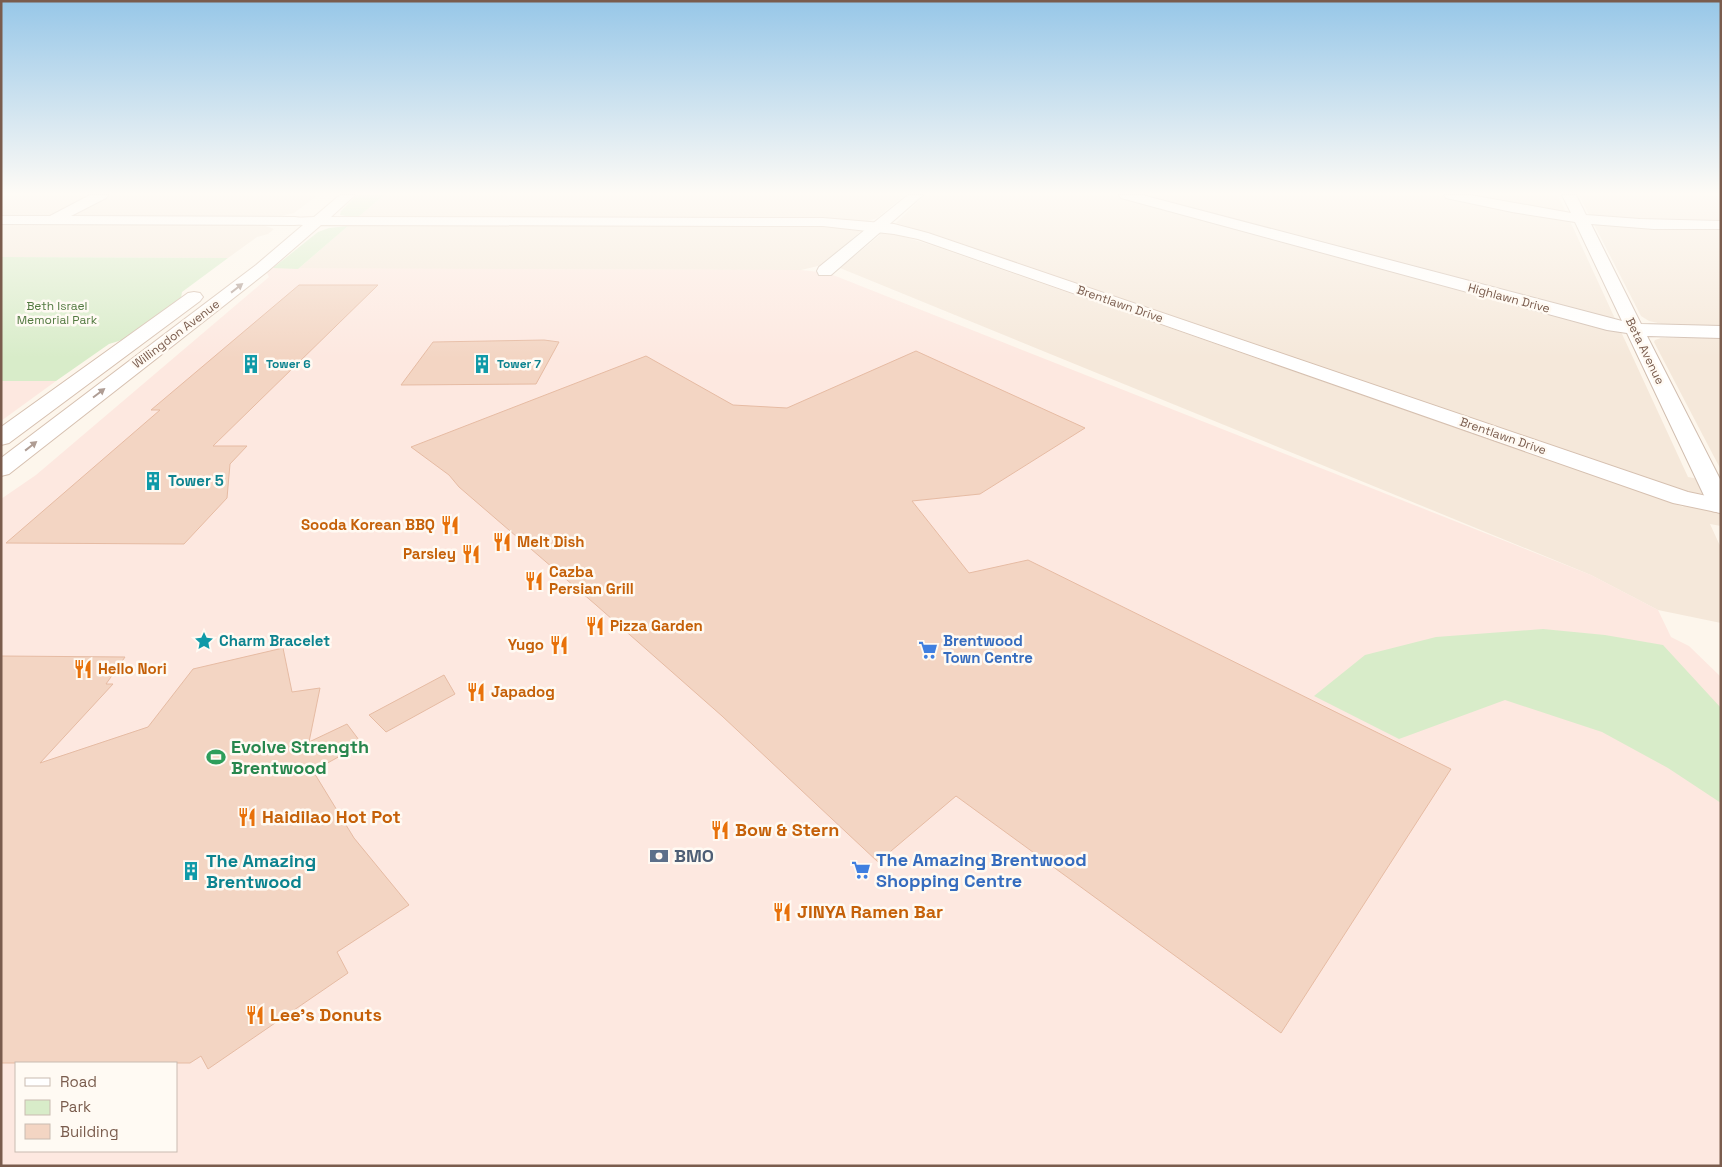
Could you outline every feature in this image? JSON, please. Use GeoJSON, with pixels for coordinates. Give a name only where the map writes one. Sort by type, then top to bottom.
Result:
{"type":"FeatureCollection","features":[{"type":"Feature","properties":{"kind":"street","name":"Willingdon Avenue"},"geometry":{"type":"LineString","coordinates":[[1,469],[262,268],[279,249]]}},
{"type":"Feature","properties":{"kind":"street"},"geometry":{"type":"LineString","coordinates":[[825,271],[851,249]]}},
{"type":"Feature","properties":{"kind":"street","name":"Brentlawn Drive"},"geometry":{"type":"LineString","coordinates":[[962,249],[1682,498],[1721,506]]}},
{"type":"Feature","properties":{"kind":"street","name":"Highlawn Drive"},"geometry":{"type":"LineString","coordinates":[[1329,249],[1593,320],[1634,328],[1678,332],[1721,332]]}},
{"type":"Feature","properties":{"kind":"street","name":"Beta Avenue"},"geometry":{"type":"LineString","coordinates":[[1597,249],[1721,506]]}},
{"type":"Feature","properties":{"kind":"street","name":"Willingdon Avenue"},"geometry":{"type":"LineString","coordinates":[[1,438],[210,285]]}},
{"type":"Feature","properties":{"kind":"shaded area"},"geometry":{"type":"Polygon","coordinates":[[[1,249],[240,249],[228,258],[1,257],[1,249]]]}},
{"type":"Feature","properties":{"kind":"shaded area"},"geometry":{"type":"Polygon","coordinates":[[[321,249],[840,249],[822,265],[801,270],[298,269],[321,249]]]}},
{"type":"Feature","properties":{"kind":"shaded area"},"geometry":{"type":"Polygon","coordinates":[[[862,249],[944,249],[1684,507],[1653,480],[977,249],[1583,249],[1688,477],[1721,483],[1721,526],[1710,524],[1721,548],[1721,623],[1658,610],[1591,575],[840,268],[862,249]]]}},
{"type":"Feature","properties":{"kind":"shaded area"},"geometry":{"type":"Polygon","coordinates":[[[1607,249],[1721,249],[1721,326],[1671,326],[1649,321],[1641,316],[1607,249]]]}},
{"type":"Feature","properties":{"kind":"shaded area","name":"The Amazing Brentwood Shopping Centre"},"geometry":{"type":"Polygon","coordinates":[[[273,268],[801,270],[828,273],[1591,575],[1658,610],[1671,637],[1689,646],[1721,677],[1721,1166],[1,1166],[1,499],[36,475],[269,277],[267,273],[273,268]]]}},
{"type":"Feature","properties":{"kind":"shaded area"},"geometry":{"type":"Polygon","coordinates":[[[1661,338],[1721,338],[1721,470],[1654,342],[1661,338]]]}},
{"type":"Feature","properties":{"kind":"shaded area"},"geometry":{"type":"Polygon","coordinates":[[[1,381],[56,381],[1,421],[1,381]]]}},
{"type":"Feature","properties":{"kind":"green space"},"geometry":{"type":"Polygon","coordinates":[[[296,249],[321,249],[298,269],[273,268],[296,249]]]}},
{"type":"Feature","properties":{"kind":"green space","name":"Beth Israel Memorial Park"},"geometry":{"type":"Polygon","coordinates":[[[1,257],[228,258],[182,292],[181,298],[125,339],[109,344],[56,381],[1,381],[1,257]]]}},
{"type":"Feature","properties":{"kind":"green space"},"geometry":{"type":"Polygon","coordinates":[[[1543,629],[1605,635],[1663,645],[1721,708],[1721,803],[1668,768],[1602,732],[1505,700],[1399,739],[1314,696],[1365,655],[1436,637],[1543,629]]]}},
{"type":"Feature","properties":{"kind":"building"},"geometry":{"type":"Polygon","coordinates":[[[299,285],[378,285],[213,446],[247,446],[230,464],[227,498],[184,544],[6,543],[160,410],[151,410],[299,285]]]}},
{"type":"Feature","properties":{"kind":"building","name":"Tower 7"},"geometry":{"type":"Polygon","coordinates":[[[544,340],[559,342],[536,384],[401,385],[433,342],[544,340]]]}},
{"type":"Feature","properties":{"kind":"building","name":"Brentwood Town Centre"},"geometry":{"type":"Polygon","coordinates":[[[916,351],[1085,428],[980,494],[912,501],[969,573],[1028,560],[1451,769],[1281,1033],[956,796],[878,862],[722,716],[459,487],[449,475],[411,447],[646,356],[733,405],[787,408],[916,351]]]}},
{"type":"Feature","properties":{"kind":"building","name":"The Amazing Brentwood"},"geometry":{"type":"Polygon","coordinates":[[[283,648],[292,692],[320,688],[309,742],[347,724],[362,744],[313,771],[354,838],[409,905],[337,952],[348,973],[208,1069],[201,1056],[190,1063],[1,1063],[1,656],[125,657],[106,684],[113,684],[40,763],[148,727],[193,669],[283,648]]]}},
{"type":"Feature","properties":{"kind":"building"},"geometry":{"type":"Polygon","coordinates":[[[444,675],[455,694],[386,732],[369,715],[444,675]]]}},
{"type":"Feature","properties":{"kind":"place","name":"Tower 6"},"geometry":{"type":"Point","coordinates":[251,364]}},
{"type":"Feature","properties":{"kind":"place","name":"Tower 7"},"geometry":{"type":"Point","coordinates":[482,364]}},
{"type":"Feature","properties":{"kind":"place","name":"Tower 5"},"geometry":{"type":"Point","coordinates":[153,481]}},
{"type":"Feature","properties":{"kind":"place","name":"Sooda Korean BBQ"},"geometry":{"type":"Point","coordinates":[450,525]}},
{"type":"Feature","properties":{"kind":"place","name":"Melt Dish"},"geometry":{"type":"Point","coordinates":[502,542]}},
{"type":"Feature","properties":{"kind":"place","name":"Parsley"},"geometry":{"type":"Point","coordinates":[471,554]}},
{"type":"Feature","properties":{"kind":"place","name":"Cazba Persian Grill"},"geometry":{"type":"Point","coordinates":[534,581]}},
{"type":"Feature","properties":{"kind":"place","name":"Pizza Garden"},"geometry":{"type":"Point","coordinates":[595,626]}},
{"type":"Feature","properties":{"kind":"place","name":"Charm Bracelet"},"geometry":{"type":"Point","coordinates":[204,641]}},
{"type":"Feature","properties":{"kind":"place","name":"Yugo"},"geometry":{"type":"Point","coordinates":[559,645]}},
{"type":"Feature","properties":{"kind":"place","name":"Brentwood Town Centre"},"geometry":{"type":"Point","coordinates":[928,650]}},
{"type":"Feature","properties":{"kind":"place","name":"Hello Nori"},"geometry":{"type":"Point","coordinates":[83,669]}},
{"type":"Feature","properties":{"kind":"place","name":"Japadog"},"geometry":{"type":"Point","coordinates":[476,692]}},
{"type":"Feature","properties":{"kind":"place","name":"Evolve Strength Brentwood"},"geometry":{"type":"Point","coordinates":[216,757]}},
{"type":"Feature","properties":{"kind":"place","name":"Haidilao Hot Pot"},"geometry":{"type":"Point","coordinates":[247,817]}},
{"type":"Feature","properties":{"kind":"place","name":"Bow & Stern"},"geometry":{"type":"Point","coordinates":[720,830]}},
{"type":"Feature","properties":{"kind":"place","name":"BMO"},"geometry":{"type":"Point","coordinates":[659,856]}},
{"type":"Feature","properties":{"kind":"place","name":"The Amazing Brentwood Shopping Centre"},"geometry":{"type":"Point","coordinates":[861,870]}},
{"type":"Feature","properties":{"kind":"place","name":"The Amazing Brentwood"},"geometry":{"type":"Point","coordinates":[191,871]}},
{"type":"Feature","properties":{"kind":"place","name":"JINYA Ramen Bar"},"geometry":{"type":"Point","coordinates":[782,912]}},
{"type":"Feature","properties":{"kind":"place","name":"Lee's Donuts"},"geometry":{"type":"Point","coordinates":[255,1015]}}]}
